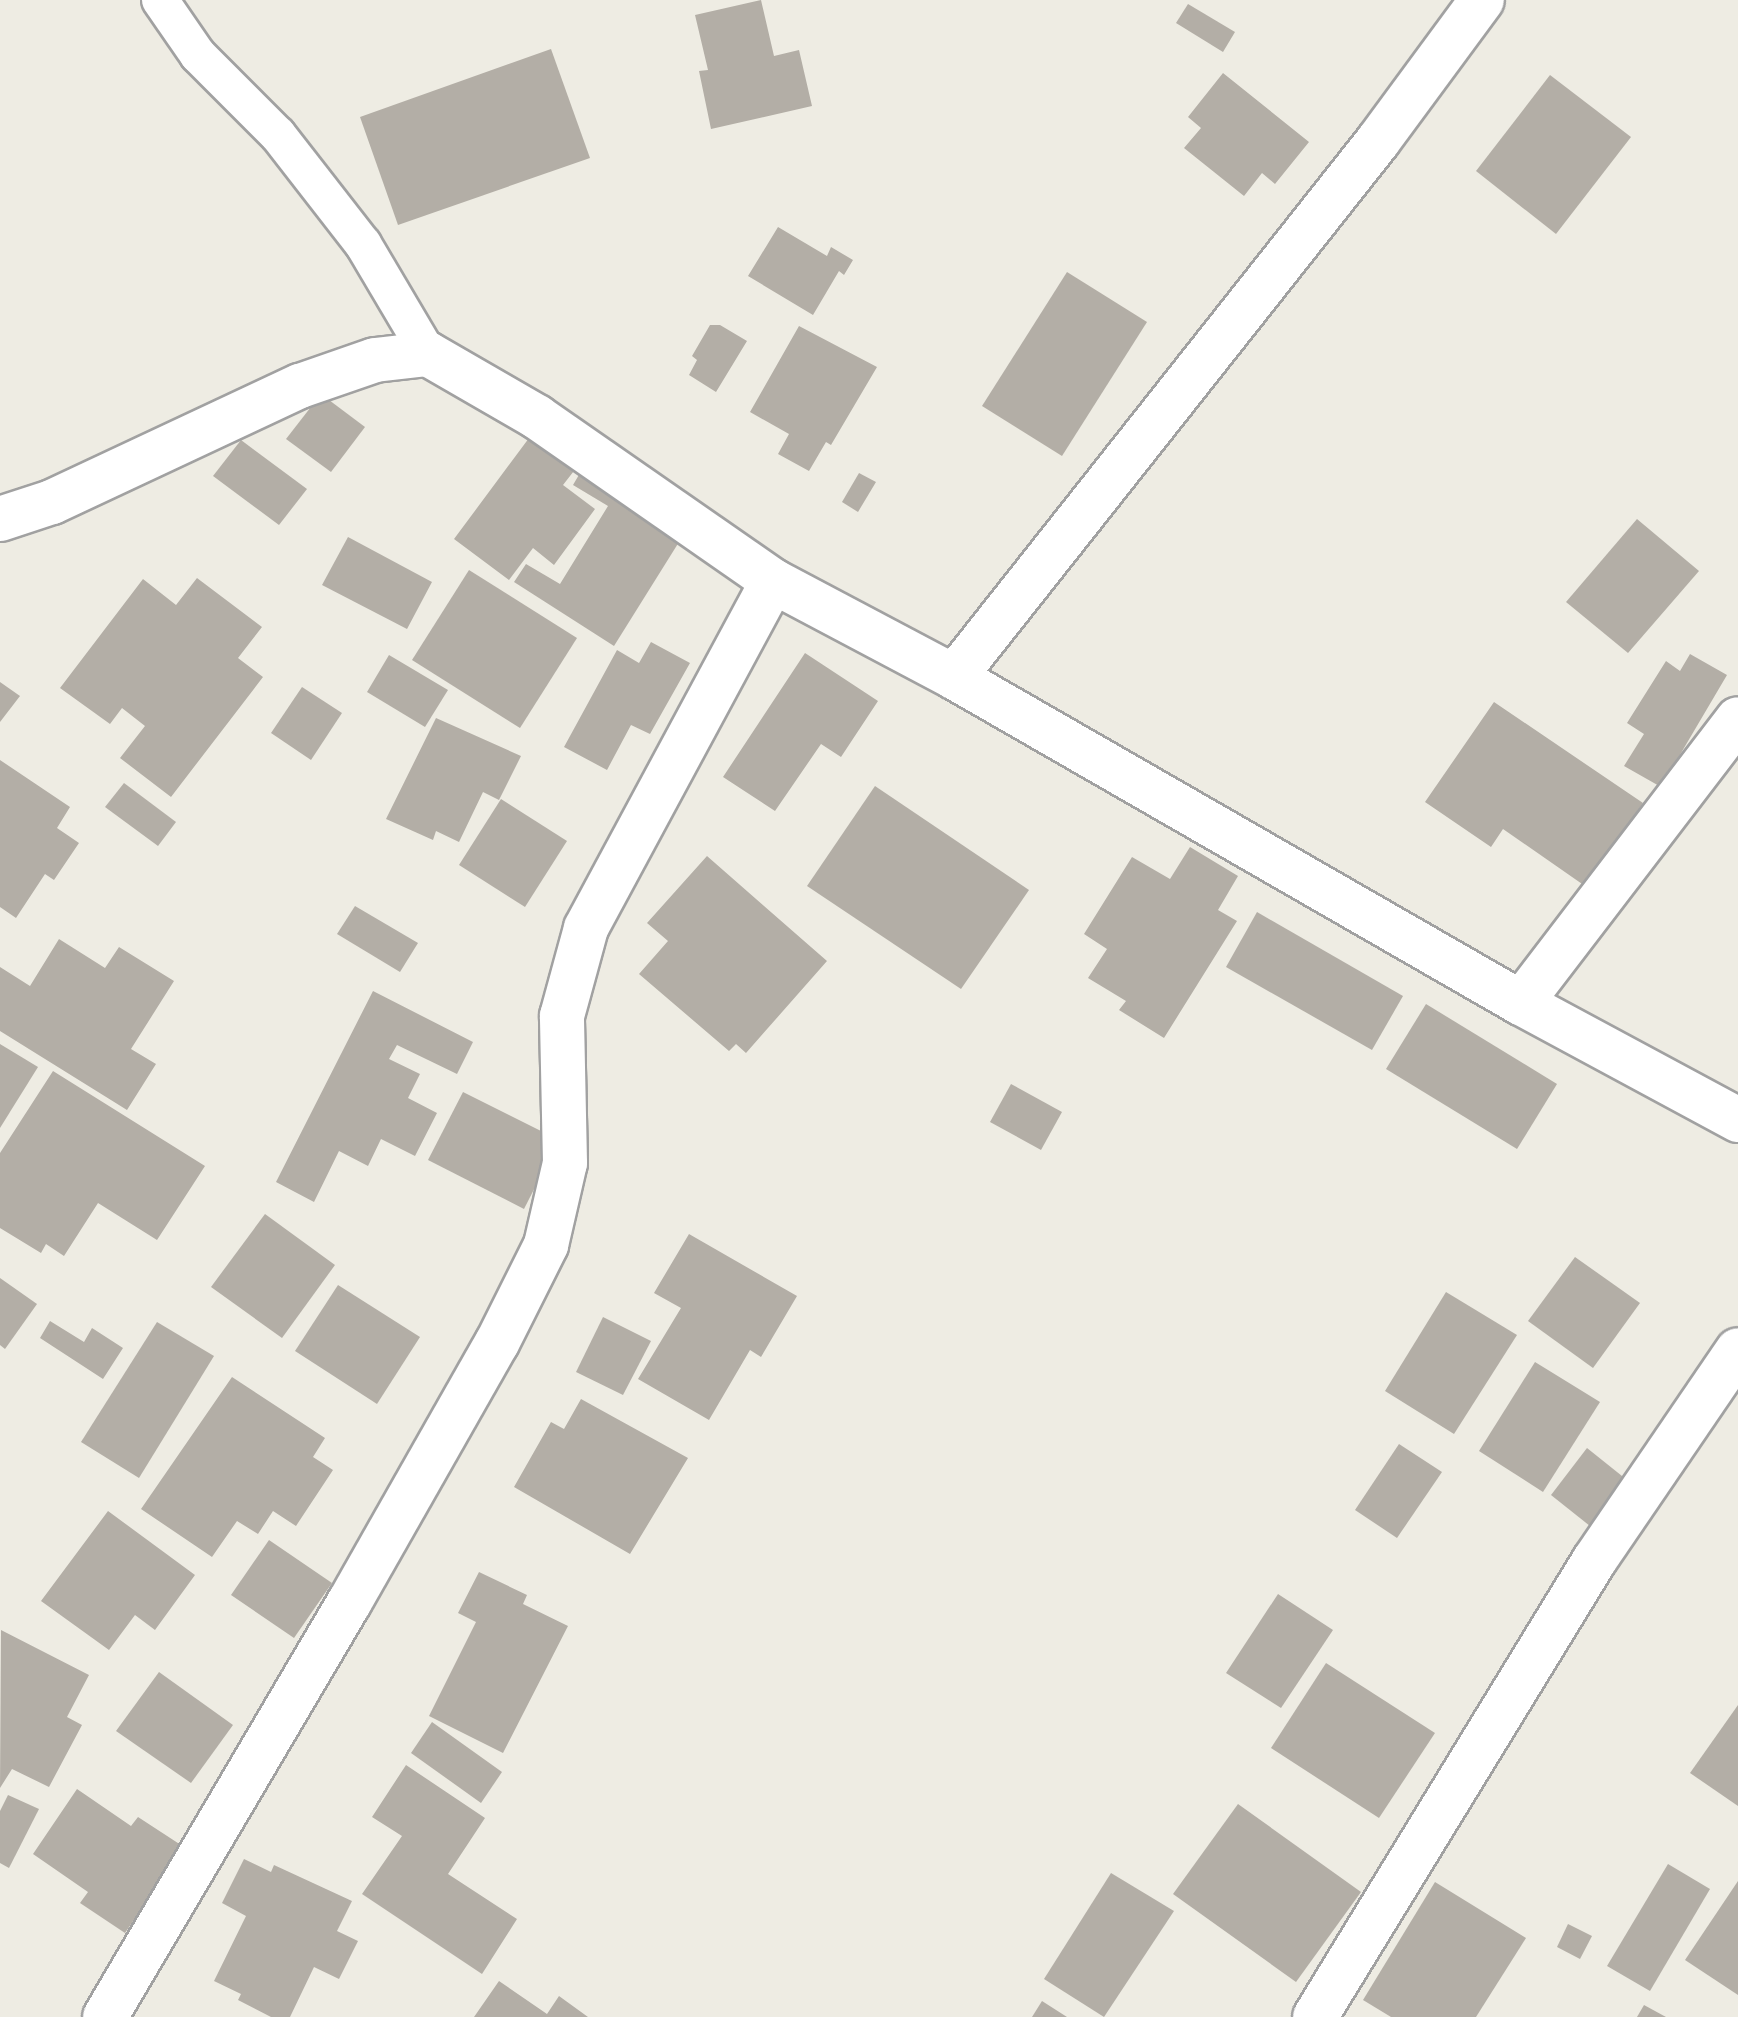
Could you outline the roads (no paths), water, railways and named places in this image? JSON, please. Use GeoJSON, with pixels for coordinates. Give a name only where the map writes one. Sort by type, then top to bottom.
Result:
{"type":"FeatureCollection","features":[{"type":"Feature","properties":{"kind":"street"},"geometry":{"type":"LineString","coordinates":[[954,677],[1378,141],[1482,0]]}},
{"type":"Feature","properties":{"kind":"street"},"geometry":{"type":"LineString","coordinates":[[0,519],[52,502],[300,386],[375,360],[428,354],[537,417],[773,581],[954,677],[1521,1003],[1738,1120]]}},
{"type":"Feature","properties":{"kind":"street"},"geometry":{"type":"LineString","coordinates":[[105,2017],[388,1535],[497,1343],[546,1245],[565,1163],[562,1016],[586,928],[773,581]]}},
{"type":"Feature","properties":{"kind":"street"},"geometry":{"type":"LineString","coordinates":[[1521,1003],[1738,719]]}},
{"type":"Feature","properties":{"kind":"street"},"geometry":{"type":"LineString","coordinates":[[1315,2017],[1594,1561],[1738,1350]]}},
{"type":"Feature","properties":{"kind":"lane"},"geometry":{"type":"LineString","coordinates":[[160,0],[198,55],[278,135],[363,244],[428,354]]}}]}
